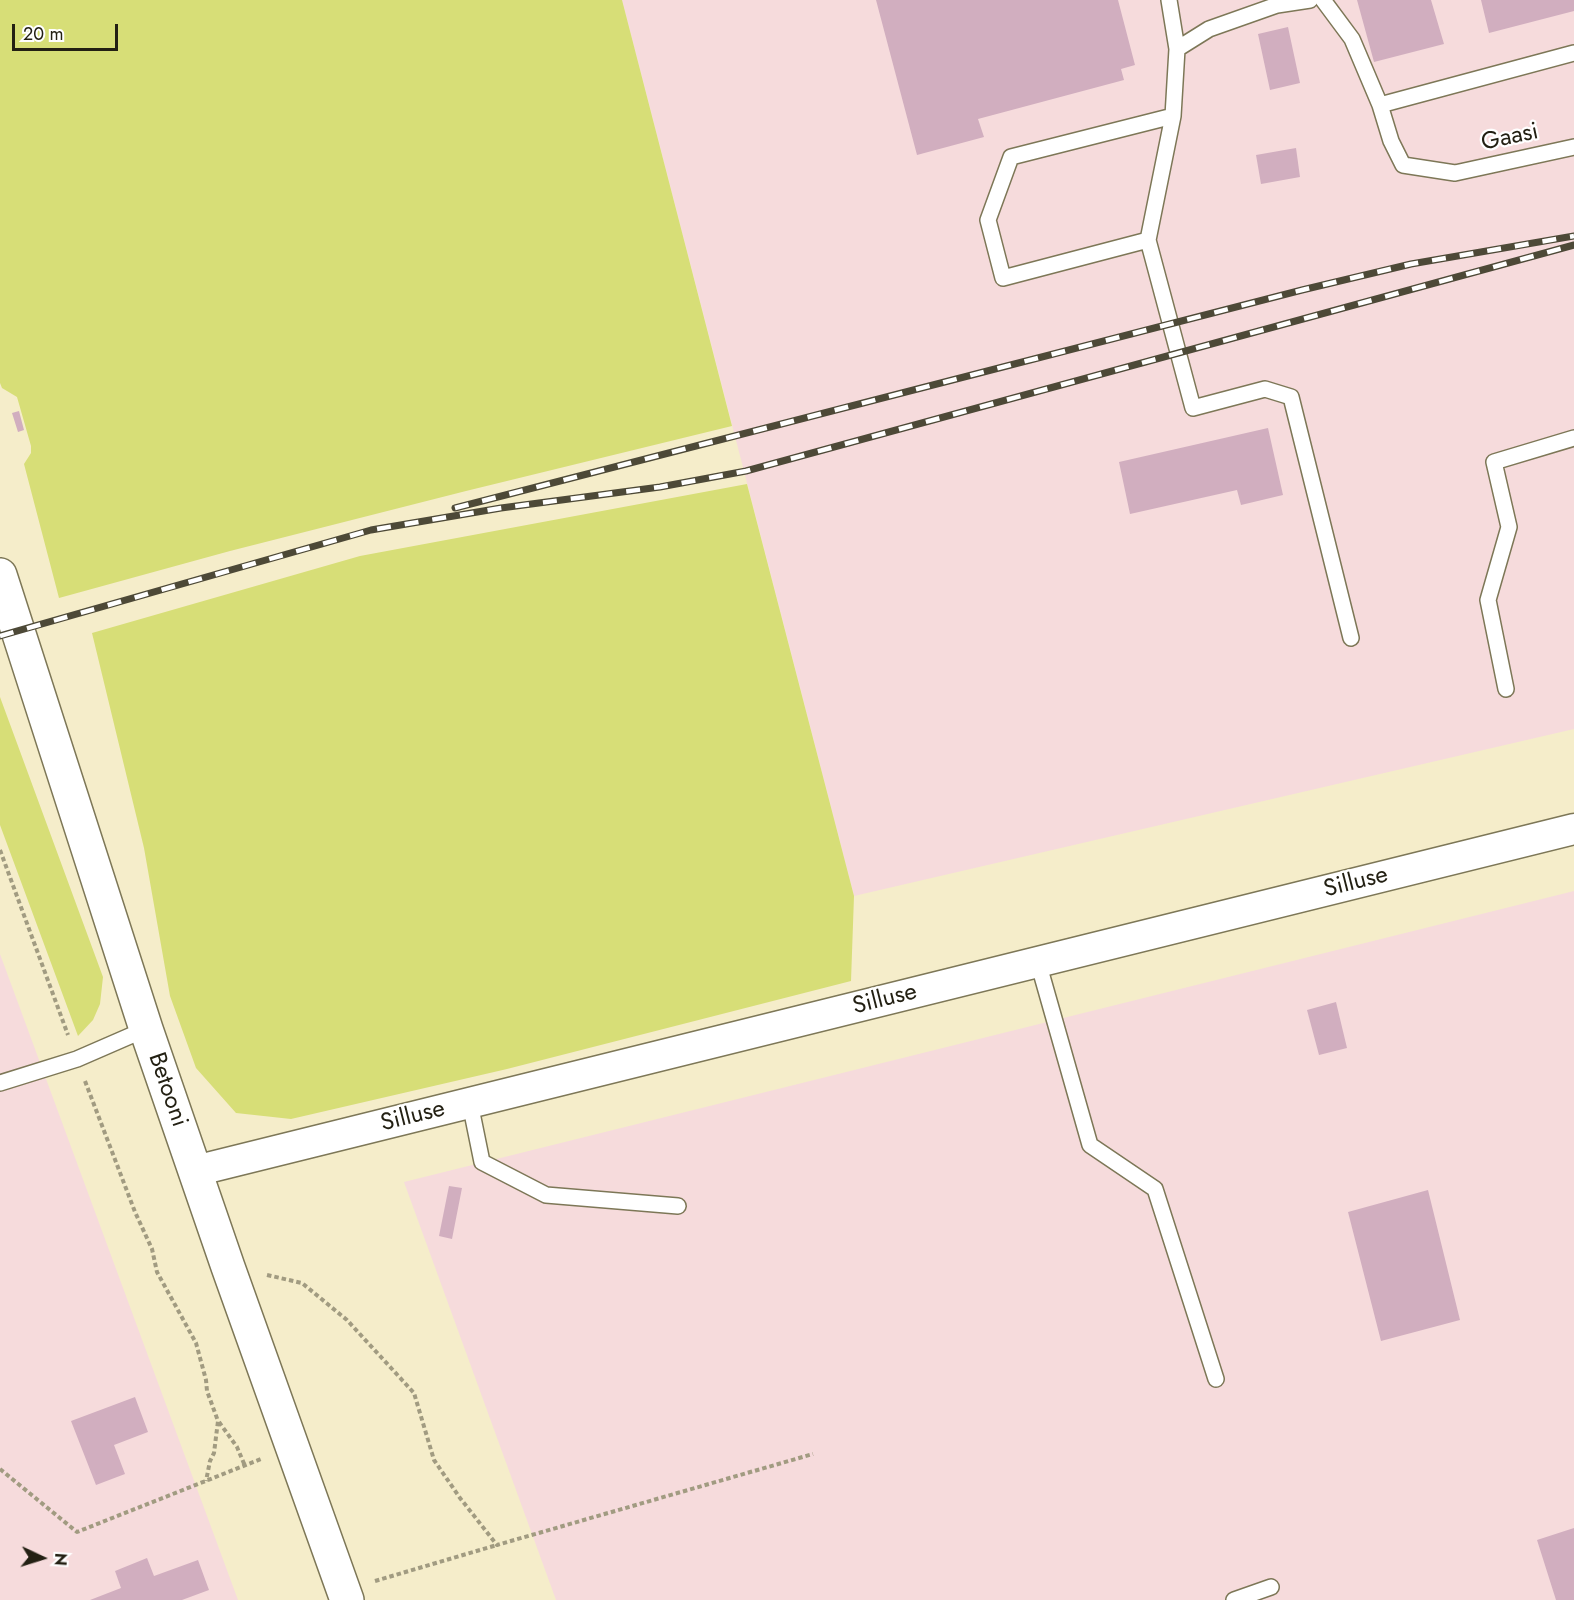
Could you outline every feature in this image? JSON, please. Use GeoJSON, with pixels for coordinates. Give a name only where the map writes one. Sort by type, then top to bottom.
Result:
{"type":"FeatureCollection","features":[{"type":"Feature","properties":{"kind":"street","name":"Betooni"},"geometry":{"type":"LineString","coordinates":[[0,575],[146,1029],[345,1595]]}},
{"type":"Feature","properties":{"kind":"street","name":"Silluse"},"geometry":{"type":"LineString","coordinates":[[195,1171],[1574,829]]}},
{"type":"Feature","properties":{"kind":"lane"},"geometry":{"type":"LineString","coordinates":[[1169,0],[1177,49],[1173,116],[1148,240],[1193,408],[1265,389],[1291,396],[1351,638]]}},
{"type":"Feature","properties":{"kind":"lane"},"geometry":{"type":"LineString","coordinates":[[1177,49],[1209,29],[1277,5],[1310,0]]}},
{"type":"Feature","properties":{"kind":"lane"},"geometry":{"type":"LineString","coordinates":[[1323,0],[1352,39],[1380,105],[1574,53]]}},
{"type":"Feature","properties":{"kind":"lane","name":"Gaasi"},"geometry":{"type":"LineString","coordinates":[[1380,105],[1391,141],[1403,165],[1455,173],[1574,147]]}},
{"type":"Feature","properties":{"kind":"lane"},"geometry":{"type":"LineString","coordinates":[[1148,240],[1003,278],[988,220],[1011,157],[1173,116]]}},
{"type":"Feature","properties":{"kind":"lane"},"geometry":{"type":"LineString","coordinates":[[1506,689],[1488,600],[1509,527],[1494,462],[1574,438]]}},
{"type":"Feature","properties":{"kind":"lane"},"geometry":{"type":"LineString","coordinates":[[1038,962],[1090,1145],[1155,1189],[1216,1379]]}},
{"type":"Feature","properties":{"kind":"lane"},"geometry":{"type":"LineString","coordinates":[[0,1083],[77,1059],[146,1029]]}},
{"type":"Feature","properties":{"kind":"lane"},"geometry":{"type":"LineString","coordinates":[[470,1103],[483,1162],[546,1195],[678,1206]]}},
{"type":"Feature","properties":{"kind":"lane"},"geometry":{"type":"LineString","coordinates":[[1234,1600],[1271,1587]]}},
{"type":"Feature","properties":{"kind":"path"},"geometry":{"type":"LineString","coordinates":[[0,850],[135,1212],[152,1249],[157,1272],[196,1343],[207,1391],[218,1421],[237,1447],[245,1466]]}},
{"type":"Feature","properties":{"kind":"path"},"geometry":{"type":"LineString","coordinates":[[228,1267],[302,1283],[347,1320],[414,1393],[434,1460],[497,1545]]}},
{"type":"Feature","properties":{"kind":"path"},"geometry":{"type":"LineString","coordinates":[[206,1481],[214,1453],[218,1421]]}},
{"type":"Feature","properties":{"kind":"path"},"geometry":{"type":"LineString","coordinates":[[0,1469],[78,1532],[292,1447]]}},
{"type":"Feature","properties":{"kind":"path"},"geometry":{"type":"LineString","coordinates":[[345,1595],[497,1545],[813,1454]]}},
{"type":"Feature","properties":{"kind":"shaded area"},"geometry":{"type":"Polygon","coordinates":[[[622,0],[1574,0],[1574,729],[854,896],[622,0]]]}},
{"type":"Feature","properties":{"kind":"shaded area"},"geometry":{"type":"Polygon","coordinates":[[[1574,891],[1574,1600],[556,1600],[404,1182],[1574,891]]]}},
{"type":"Feature","properties":{"kind":"shaded area"},"geometry":{"type":"Polygon","coordinates":[[[0,954],[238,1600],[0,1600],[0,954]]]}},
{"type":"Feature","properties":{"kind":"green space"},"geometry":{"type":"Polygon","coordinates":[[[0,0],[622,0],[732,426],[230,551],[59,598],[24,464],[31,453],[31,446],[17,397],[2,388],[0,383],[0,0]]]}},
{"type":"Feature","properties":{"kind":"green space"},"geometry":{"type":"Polygon","coordinates":[[[747,484],[854,896],[851,981],[507,1069],[291,1119],[236,1113],[196,1068],[170,996],[144,848],[92,633],[360,556],[747,484]]]}},
{"type":"Feature","properties":{"kind":"green space"},"geometry":{"type":"Polygon","coordinates":[[[0,697],[103,977],[100,1004],[93,1020],[78,1036],[0,825],[0,697]]]}},
{"type":"Feature","properties":{"kind":"building"},"geometry":{"type":"Polygon","coordinates":[[[876,0],[1118,0],[1135,65],[1121,69],[1124,80],[978,119],[984,137],[917,155],[876,0]]]}},
{"type":"Feature","properties":{"kind":"building"},"geometry":{"type":"Polygon","coordinates":[[[1357,0],[1431,0],[1444,44],[1374,62],[1357,0]]]}},
{"type":"Feature","properties":{"kind":"building"},"geometry":{"type":"Polygon","coordinates":[[[1481,0],[1574,0],[1574,11],[1489,33],[1481,0]]]}},
{"type":"Feature","properties":{"kind":"building"},"geometry":{"type":"Polygon","coordinates":[[[1288,27],[1300,83],[1270,90],[1258,34],[1288,27]]]}},
{"type":"Feature","properties":{"kind":"building"},"geometry":{"type":"Polygon","coordinates":[[[1296,148],[1300,177],[1261,184],[1256,155],[1296,148]]]}},
{"type":"Feature","properties":{"kind":"building"},"geometry":{"type":"Polygon","coordinates":[[[19,411],[24,430],[18,432],[12,413],[19,411]]]}},
{"type":"Feature","properties":{"kind":"building"},"geometry":{"type":"Polygon","coordinates":[[[1268,428],[1283,495],[1241,505],[1237,490],[1130,514],[1119,462],[1268,428]]]}},
{"type":"Feature","properties":{"kind":"building"},"geometry":{"type":"Polygon","coordinates":[[[1336,1002],[1347,1048],[1319,1055],[1307,1010],[1336,1002]]]}},
{"type":"Feature","properties":{"kind":"building"},"geometry":{"type":"Polygon","coordinates":[[[449,1186],[462,1188],[452,1239],[439,1236],[449,1186]]]}},
{"type":"Feature","properties":{"kind":"building"},"geometry":{"type":"Polygon","coordinates":[[[1428,1190],[1460,1320],[1381,1341],[1348,1212],[1428,1190]]]}},
{"type":"Feature","properties":{"kind":"building"},"geometry":{"type":"Polygon","coordinates":[[[135,1397],[148,1432],[114,1445],[125,1474],[96,1485],[71,1421],[135,1397]]]}},
{"type":"Feature","properties":{"kind":"building"},"geometry":{"type":"Polygon","coordinates":[[[1574,1528],[1574,1600],[1556,1600],[1537,1540],[1574,1528]]]}},
{"type":"Feature","properties":{"kind":"building"},"geometry":{"type":"Polygon","coordinates":[[[147,1558],[154,1576],[198,1560],[209,1590],[182,1600],[90,1600],[121,1588],[115,1571],[147,1558]]]}},
{"type":"Feature","properties":{"kind":"railway"},"geometry":{"type":"LineString","coordinates":[[455,508],[1302,290],[1411,264],[1574,236]]}},
{"type":"Feature","properties":{"kind":"railway"},"geometry":{"type":"LineString","coordinates":[[0,636],[371,530],[501,508],[660,487],[746,471],[1574,245]]}}]}
